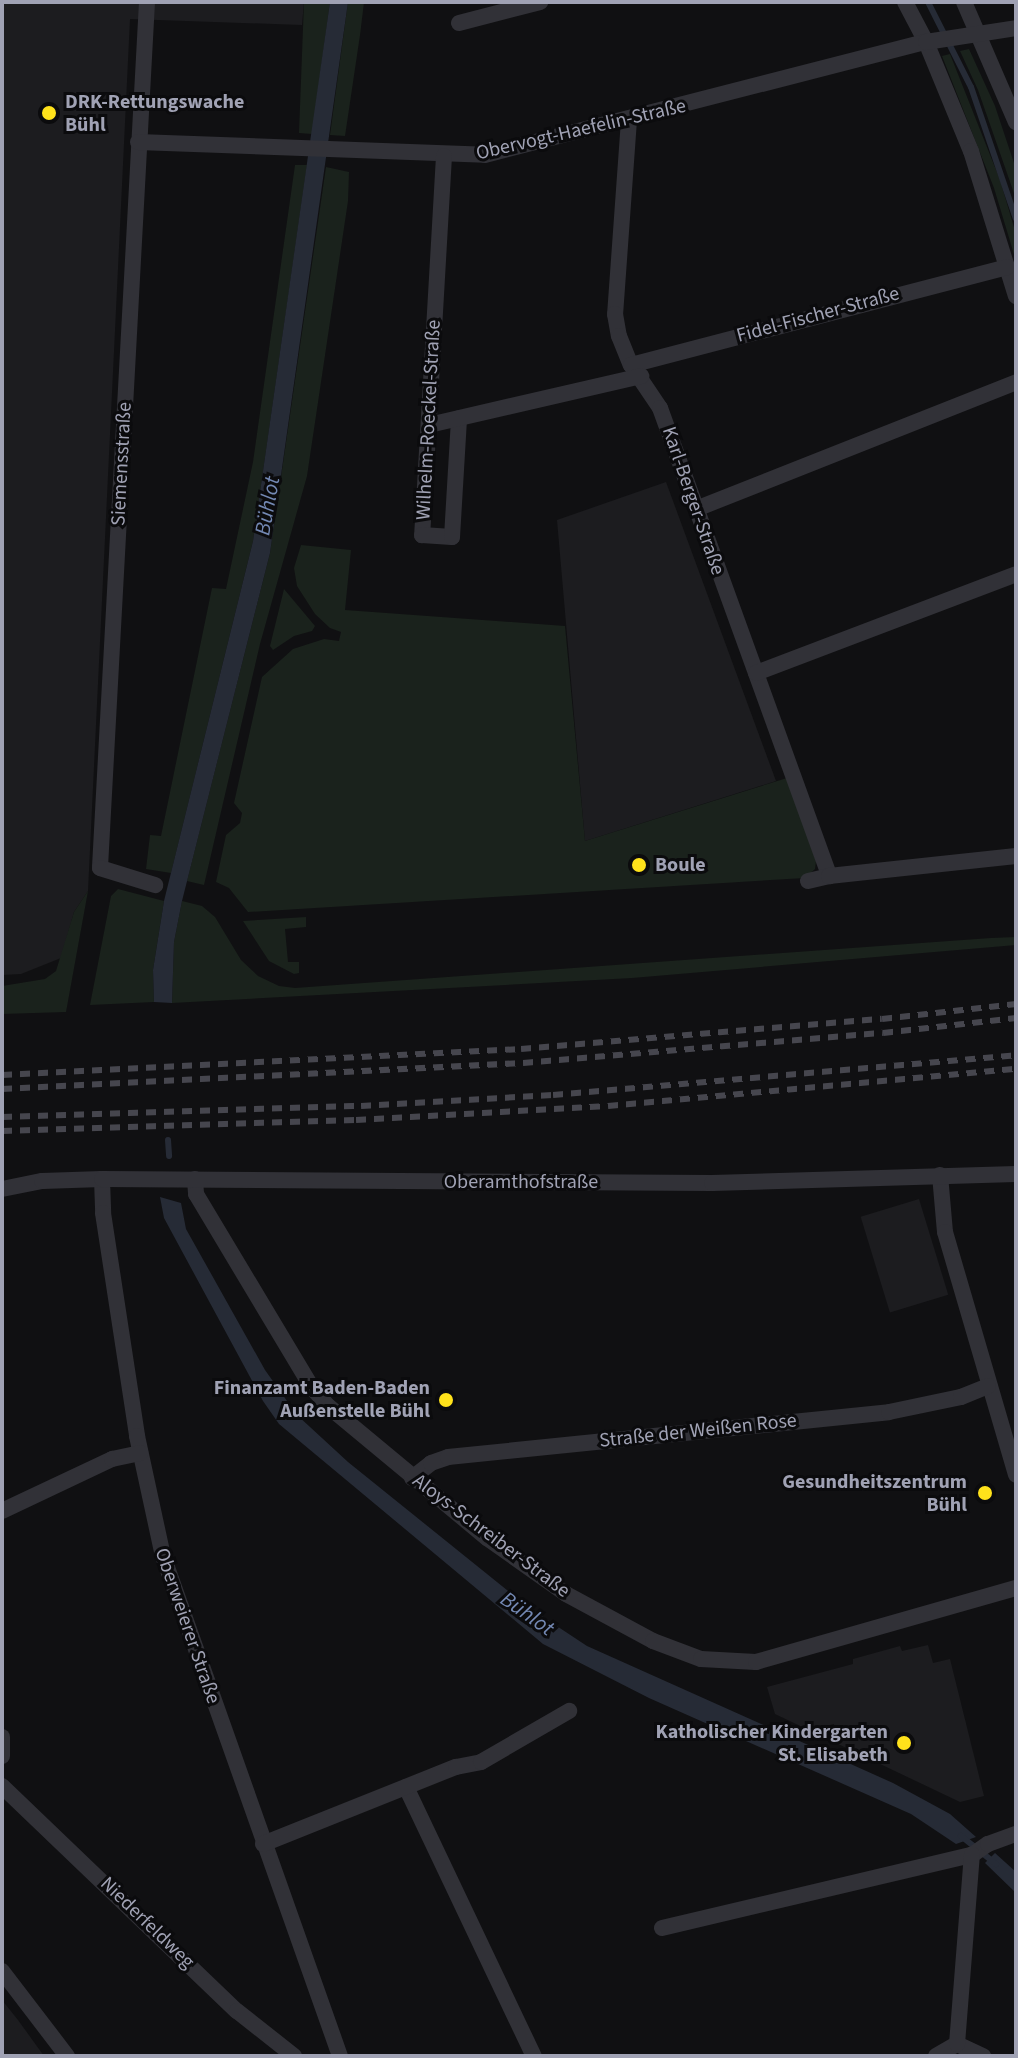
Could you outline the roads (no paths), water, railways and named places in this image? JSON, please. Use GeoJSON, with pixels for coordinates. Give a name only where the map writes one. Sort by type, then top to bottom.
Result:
{"type":"FeatureCollection","features":[{"type":"Feature","properties":{"kind":"street","name":"Siemensstraße"},"geometry":{"type":"LineString","coordinates":[[147,2],[100,868],[155,885]]}},
{"type":"Feature","properties":{"kind":"street"},"geometry":{"type":"LineString","coordinates":[[459,23],[540,2]]}},
{"type":"Feature","properties":{"kind":"street"},"geometry":{"type":"LineString","coordinates":[[905,2],[931,42],[971,151],[1016,296]]}},
{"type":"Feature","properties":{"kind":"street"},"geometry":{"type":"LineString","coordinates":[[964,2],[972,35],[1016,122]]}},
{"type":"Feature","properties":{"kind":"street","name":"Obervogt-Haefelin-Straße"},"geometry":{"type":"LineString","coordinates":[[138,142],[444,156],[485,155],[931,42],[1016,28]]}},
{"type":"Feature","properties":{"kind":"street","name":"Karl-Berger-Straße"},"geometry":{"type":"LineString","coordinates":[[629,120],[615,314],[619,336],[636,371],[660,408],[756,673],[819,881],[1016,856]]}},
{"type":"Feature","properties":{"kind":"street","name":"Wilhelm-Roeckel-Straße"},"geometry":{"type":"LineString","coordinates":[[444,156],[422,535],[452,537],[459,418]]}},
{"type":"Feature","properties":{"kind":"street","name":"Fidel-Fischer-Straße"},"geometry":{"type":"LineString","coordinates":[[429,425],[636,371],[1007,267]]}},
{"type":"Feature","properties":{"kind":"street"},"geometry":{"type":"LineString","coordinates":[[696,509],[1016,382]]}},
{"type":"Feature","properties":{"kind":"street"},"geometry":{"type":"LineString","coordinates":[[756,673],[1016,574]]}},
{"type":"Feature","properties":{"kind":"street","name":"Oberamthofstraße"},"geometry":{"type":"LineString","coordinates":[[2,1189],[42,1181],[102,1179],[712,1183],[1016,1174]]}},
{"type":"Feature","properties":{"kind":"street"},"geometry":{"type":"LineString","coordinates":[[940,1175],[945,1232],[1016,1475]]}},
{"type":"Feature","properties":{"kind":"street","name":"Oberweierer Straße"},"geometry":{"type":"LineString","coordinates":[[102,1179],[106,1233],[140,1453],[163,1556],[340,2056]]}},
{"type":"Feature","properties":{"kind":"street","name":"Aloys-Schreiber-Straße"},"geometry":{"type":"LineString","coordinates":[[195,1179],[196,1194],[311,1386],[347,1425],[566,1594],[653,1641],[701,1659],[756,1662],[1016,1588]]}},
{"type":"Feature","properties":{"kind":"street","name":"Straße der Weißen Rose"},"geometry":{"type":"LineString","coordinates":[[412,1478],[431,1463],[448,1457],[889,1412],[961,1397],[988,1386]]}},
{"type":"Feature","properties":{"kind":"street"},"geometry":{"type":"LineString","coordinates":[[2,1511],[112,1459],[140,1453]]}},
{"type":"Feature","properties":{"kind":"street"},"geometry":{"type":"LineString","coordinates":[[263,1844],[456,1767],[481,1762],[569,1711]]}},
{"type":"Feature","properties":{"kind":"street"},"geometry":{"type":"LineString","coordinates":[[2,1737],[2,1756]]}},
{"type":"Feature","properties":{"kind":"street","name":"Niederfeldweg"},"geometry":{"type":"LineString","coordinates":[[2,1786],[237,2011],[294,2056]]}},
{"type":"Feature","properties":{"kind":"street"},"geometry":{"type":"LineString","coordinates":[[406,1787],[534,2056]]}},
{"type":"Feature","properties":{"kind":"street"},"geometry":{"type":"LineString","coordinates":[[662,1928],[969,1859],[988,1844],[1016,1834]]}},
{"type":"Feature","properties":{"kind":"street"},"geometry":{"type":"LineString","coordinates":[[957,2044],[969,1859]]}},
{"type":"Feature","properties":{"kind":"street"},"geometry":{"type":"LineString","coordinates":[[2,1971],[67,2056]]}},
{"type":"Feature","properties":{"kind":"street"},"geometry":{"type":"LineString","coordinates":[[936,2056],[957,2044]]}},
{"type":"Feature","properties":{"kind":"street"},"geometry":{"type":"LineString","coordinates":[[957,2044],[983,2056]]}},
{"type":"Feature","properties":{"kind":"water"},"geometry":{"type":"Polygon","coordinates":[[[330,2],[348,2],[270,553],[182,901],[174,942],[172,1003],[154,1002],[153,970],[164,901],[253,541],[330,2]]]}},
{"type":"Feature","properties":{"kind":"water"},"geometry":{"type":"Polygon","coordinates":[[[160,1197],[181,1203],[186,1229],[265,1370],[297,1415],[348,1462],[528,1607],[587,1646],[893,1783],[950,1814],[976,1837],[956,1844],[911,1814],[649,1698],[543,1644],[279,1424],[263,1401],[164,1218],[160,1197]]]}},
{"type":"Feature","properties":{"kind":"water"},"geometry":{"type":"Polygon","coordinates":[[[995,1853],[1016,1872],[1016,1893],[985,1863],[995,1853]]]}},
{"type":"Feature","properties":{"kind":"waterway"},"geometry":{"type":"LineString","coordinates":[[928,2],[971,87],[1016,219]]}},
{"type":"Feature","properties":{"kind":"waterway","name":"Bühlot"},"geometry":{"type":"LineString","coordinates":[[168,1140],[169,1156]]}},
{"type":"Feature","properties":{"kind":"waterway","name":"Bühlot"},"geometry":{"type":"LineString","coordinates":[[961,1836],[996,1864]]}},
{"type":"Feature","properties":{"kind":"railway"},"geometry":{"type":"LineString","coordinates":[[2,1075],[521,1049],[882,1019],[1016,1004]]}},
{"type":"Feature","properties":{"kind":"railway"},"geometry":{"type":"LineString","coordinates":[[2,1089],[523,1063],[883,1033],[1016,1018]]}},
{"type":"Feature","properties":{"kind":"railway"},"geometry":{"type":"LineString","coordinates":[[2,1117],[361,1106],[553,1095],[1016,1055]]}},
{"type":"Feature","properties":{"kind":"railway"},"geometry":{"type":"LineString","coordinates":[[2,1131],[356,1120],[608,1106],[1016,1069]]}},
{"type":"Feature","properties":{"kind":"place","name":"DRK-Rettungswache Bühl"},"geometry":{"type":"Point","coordinates":[49,113]}},
{"type":"Feature","properties":{"kind":"place","name":"Boule"},"geometry":{"type":"Point","coordinates":[639,865]}},
{"type":"Feature","properties":{"kind":"place","name":"Finanzamt Baden-Baden Außenstelle Bühl"},"geometry":{"type":"Point","coordinates":[446,1400]}},
{"type":"Feature","properties":{"kind":"place","name":"Gesundheitszentrum Bühl"},"geometry":{"type":"Point","coordinates":[985,1493]}},
{"type":"Feature","properties":{"kind":"place","name":"Katholischer Kindergarten St. Elisabeth"},"geometry":{"type":"Point","coordinates":[904,1743]}}]}
